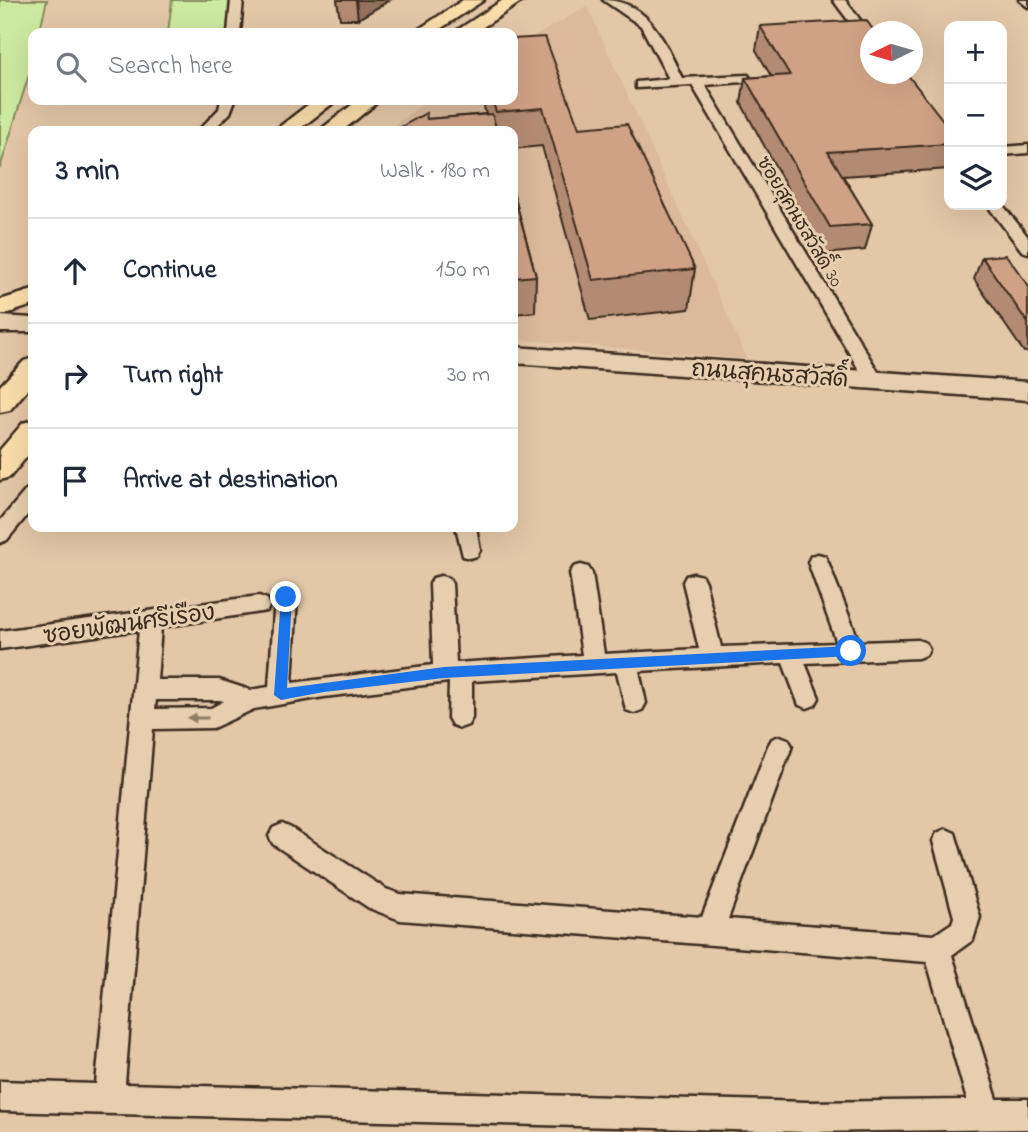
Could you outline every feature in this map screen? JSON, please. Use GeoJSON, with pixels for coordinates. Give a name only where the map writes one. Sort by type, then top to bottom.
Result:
{"type":"FeatureCollection","features":[{"type":"Feature","properties":{"kind":"main road"},"geometry":{"type":"LineString","coordinates":[[430,28],[475,0]]}},
{"type":"Feature","properties":{"kind":"main road"},"geometry":{"type":"LineString","coordinates":[[470,28],[514,0]]}},
{"type":"Feature","properties":{"kind":"main road"},"geometry":{"type":"LineString","coordinates":[[291,126],[320,105]]}},
{"type":"Feature","properties":{"kind":"main road"},"geometry":{"type":"LineString","coordinates":[[336,126],[363,105]]}},
{"type":"Feature","properties":{"kind":"main road"},"geometry":{"type":"LineString","coordinates":[[0,308],[28,299]]}},
{"type":"Feature","properties":{"kind":"main road"},"geometry":{"type":"LineString","coordinates":[[0,324],[28,325]]}},
{"type":"Feature","properties":{"kind":"main road","name":"ถนนสุคนธสวัสดิ์"},"geometry":{"type":"LineString","coordinates":[[518,355],[1028,391]]}},
{"type":"Feature","properties":{"kind":"main road"},"geometry":{"type":"LineString","coordinates":[[0,403],[28,372]]}},
{"type":"Feature","properties":{"kind":"main road"},"geometry":{"type":"LineString","coordinates":[[0,470],[28,442]]}},
{"type":"Feature","properties":{"kind":"street"},"geometry":{"type":"LineString","coordinates":[[234,28],[237,0]]}},
{"type":"Feature","properties":{"kind":"street"},"geometry":{"type":"LineString","coordinates":[[609,0],[631,9],[649,25],[677,82]]}},
{"type":"Feature","properties":{"kind":"street"},"geometry":{"type":"LineString","coordinates":[[839,0],[860,28]]}},
{"type":"Feature","properties":{"kind":"street"},"geometry":{"type":"LineString","coordinates":[[641,85],[743,78]]}},
{"type":"Feature","properties":{"kind":"street","name":"ซอยสุคนธสวัสดิ์ 30"},"geometry":{"type":"LineString","coordinates":[[696,81],[874,380]]}},
{"type":"Feature","properties":{"kind":"street"},"geometry":{"type":"LineString","coordinates":[[210,126],[226,105]]}},
{"type":"Feature","properties":{"kind":"street"},"geometry":{"type":"LineString","coordinates":[[1007,151],[1028,149]]}},
{"type":"Feature","properties":{"kind":"street"},"geometry":{"type":"LineString","coordinates":[[999,210],[1028,247]]}},
{"type":"Feature","properties":{"kind":"street"},"geometry":{"type":"LineString","coordinates":[[0,535],[28,501]]}},
{"type":"Feature","properties":{"kind":"street"},"geometry":{"type":"LineString","coordinates":[[468,532],[470,550]]}},
{"type":"Feature","properties":{"kind":"street"},"geometry":{"type":"LineString","coordinates":[[818,562],[851,651]]}},
{"type":"Feature","properties":{"kind":"street"},"geometry":{"type":"LineString","coordinates":[[582,573],[594,664]]}},
{"type":"Feature","properties":{"kind":"street"},"geometry":{"type":"LineString","coordinates":[[694,582],[712,657]]}},
{"type":"Feature","properties":{"kind":"street"},"geometry":{"type":"LineString","coordinates":[[441,584],[460,718]]}},
{"type":"Feature","properties":{"kind":"street"},"geometry":{"type":"LineString","coordinates":[[281,695],[286,597]]}},
{"type":"Feature","properties":{"kind":"street","name":"ซอยพัฒน์ศรีเรือง"},"geometry":{"type":"LineString","coordinates":[[0,640],[259,605]]}},
{"type":"Feature","properties":{"kind":"street"},"geometry":{"type":"LineString","coordinates":[[109,1098],[151,620]]}},
{"type":"Feature","properties":{"kind":"street"},"geometry":{"type":"LineString","coordinates":[[143,719],[213,718],[250,700],[324,687],[453,672],[712,657],[918,649]]}},
{"type":"Feature","properties":{"kind":"street"},"geometry":{"type":"LineString","coordinates":[[791,654],[807,698]]}},
{"type":"Feature","properties":{"kind":"street"},"geometry":{"type":"LineString","coordinates":[[626,662],[634,703]]}},
{"type":"Feature","properties":{"kind":"street"},"geometry":{"type":"LineString","coordinates":[[145,690],[219,690],[250,700]]}},
{"type":"Feature","properties":{"kind":"street"},"geometry":{"type":"LineString","coordinates":[[710,931],[780,746]]}},
{"type":"Feature","properties":{"kind":"street"},"geometry":{"type":"LineString","coordinates":[[282,836],[378,899],[400,907],[937,949],[963,931],[967,917],[946,841]]}},
{"type":"Feature","properties":{"kind":"street"},"geometry":{"type":"LineString","coordinates":[[937,949],[987,1116]]}},
{"type":"Feature","properties":{"kind":"street"},"geometry":{"type":"LineString","coordinates":[[0,1096],[807,1117],[1028,1114]]}},
{"type":"Feature","properties":{"kind":"shaded area"},"geometry":{"type":"Polygon","coordinates":[[[587,6],[747,359],[518,339],[518,126],[393,126],[421,105],[518,105],[518,46],[587,6]]]}},
{"type":"Feature","properties":{"kind":"green space"},"geometry":{"type":"Polygon","coordinates":[[[0,0],[47,0],[40,28],[28,28],[28,78],[0,168],[0,0]]]}},
{"type":"Feature","properties":{"kind":"green space"},"geometry":{"type":"Polygon","coordinates":[[[172,0],[232,0],[229,28],[169,28],[172,0]]]}},
{"type":"Feature","properties":{"kind":"building"},"geometry":{"type":"Polygon","coordinates":[[[866,20],[860,21],[860,84],[915,84],[944,122],[944,144],[828,152],[872,224],[830,227],[745,78],[790,75],[760,26],[866,20]]]}},
{"type":"Feature","properties":{"kind":"building"},"geometry":{"type":"Polygon","coordinates":[[[545,37],[579,128],[627,124],[695,269],[593,280],[543,108],[496,112],[494,105],[518,105],[518,39],[545,37]]]}},
{"type":"Feature","properties":{"kind":"building"},"geometry":{"type":"Polygon","coordinates":[[[426,113],[427,119],[492,114],[496,126],[403,126],[426,113]]]}},
{"type":"Feature","properties":{"kind":"building"},"geometry":{"type":"Polygon","coordinates":[[[518,209],[536,276],[518,278],[518,209]]]}},
{"type":"Feature","properties":{"kind":"building"},"geometry":{"type":"Polygon","coordinates":[[[1006,255],[1028,285],[1028,323],[982,257],[1006,255]]]}},
{"type":"Feature","properties":{"kind":"route"},"geometry":{"type":"LineString","coordinates":[[286,597],[281,695],[324,687],[444,673],[851,651]]}}]}
